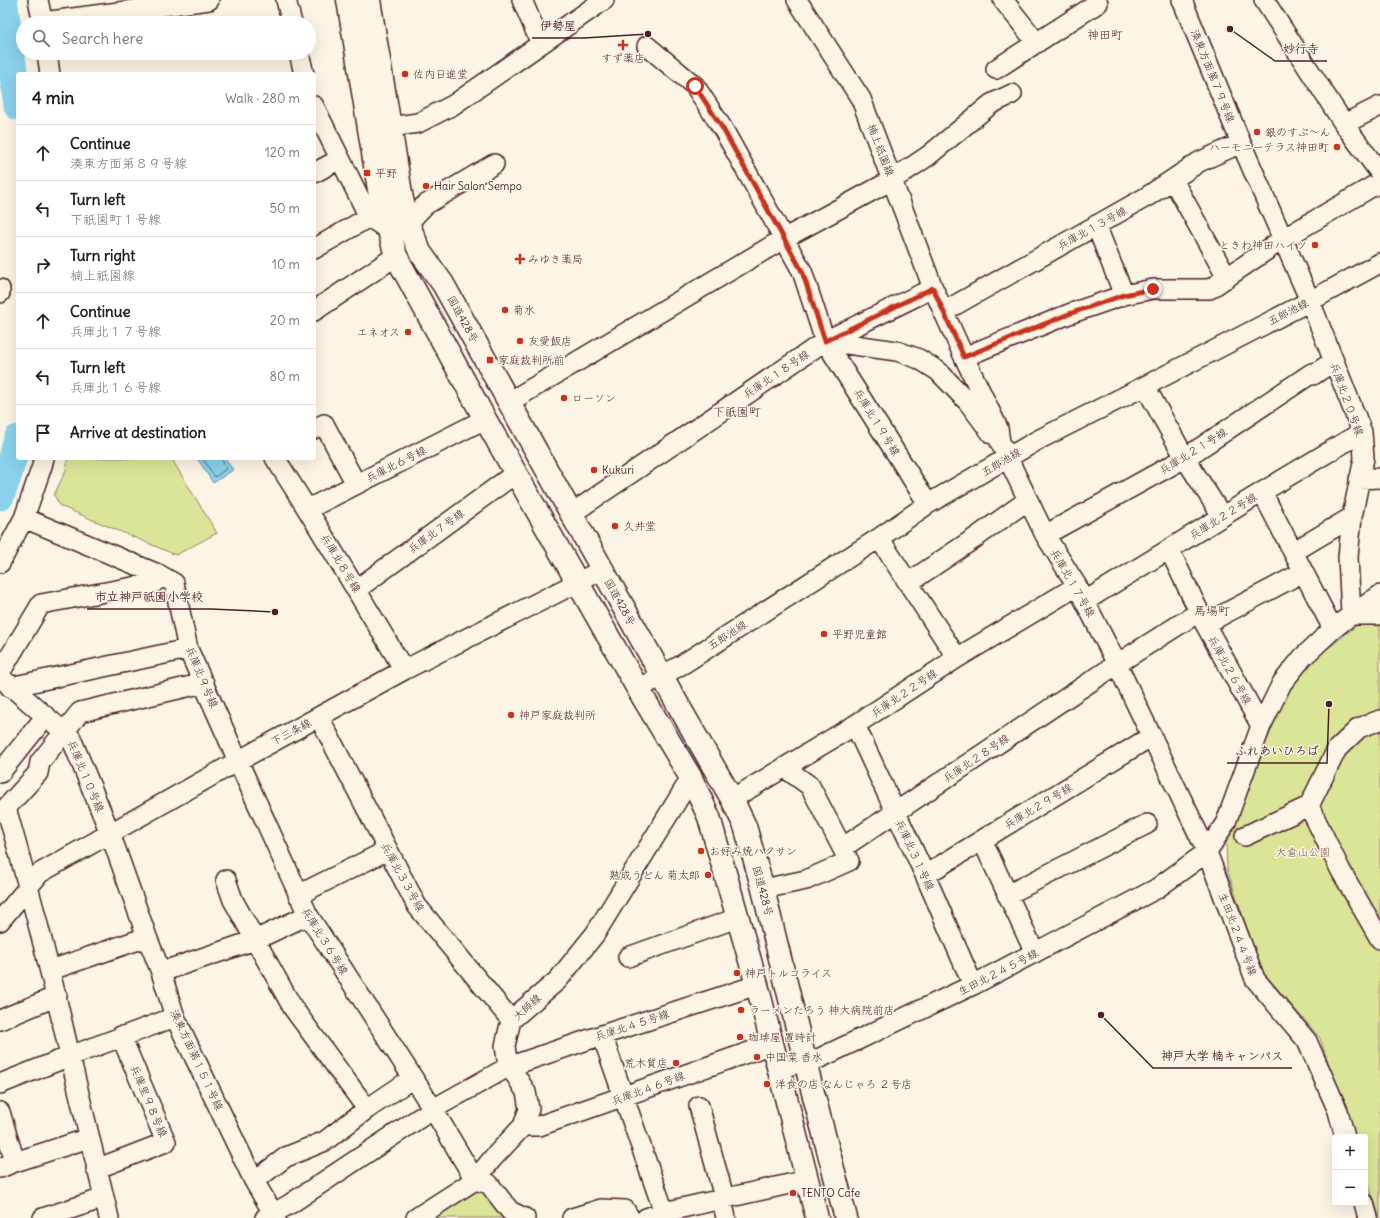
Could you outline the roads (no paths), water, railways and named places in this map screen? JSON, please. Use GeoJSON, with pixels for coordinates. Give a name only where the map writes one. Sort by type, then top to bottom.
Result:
{"type":"FeatureCollection","features":[{"type":"Feature","properties":{"kind":"highway","name":"国道428号"},"geometry":{"type":"LineString","coordinates":[[348,0],[381,202],[443,284],[602,570],[732,799],[745,826],[763,889],[846,1218]]}},
{"type":"Feature","properties":{"kind":"highway","name":"国道428号"},"geometry":{"type":"LineString","coordinates":[[368,0],[402,198],[396,256],[485,419],[638,689],[691,778],[709,817],[757,985],[817,1218]]}},
{"type":"Feature","properties":{"kind":"street"},"geometry":{"type":"LineString","coordinates":[[28,0],[36,16]]}},
{"type":"Feature","properties":{"kind":"street"},"geometry":{"type":"LineString","coordinates":[[38,0],[39,16]]}},
{"type":"Feature","properties":{"kind":"street"},"geometry":{"type":"LineString","coordinates":[[130,16],[209,0]]}},
{"type":"Feature","properties":{"kind":"street"},"geometry":{"type":"LineString","coordinates":[[286,0],[290,16]]}},
{"type":"Feature","properties":{"kind":"street"},"geometry":{"type":"LineString","coordinates":[[522,0],[541,44]]}},
{"type":"Feature","properties":{"kind":"street"},"geometry":{"type":"LineString","coordinates":[[390,127],[418,122],[453,105],[604,0]]}},
{"type":"Feature","properties":{"kind":"street","name":"楠上祇園線"},"geometry":{"type":"LineString","coordinates":[[797,0],[861,99],[943,312]]}},
{"type":"Feature","properties":{"kind":"street"},"geometry":{"type":"LineString","coordinates":[[1003,0],[1037,43]]}},
{"type":"Feature","properties":{"kind":"street"},"geometry":{"type":"LineString","coordinates":[[996,69],[1098,4],[1095,0]]}},
{"type":"Feature","properties":{"kind":"street","name":"湊東方面第７９号線"},"geometry":{"type":"LineString","coordinates":[[1182,0],[1241,143],[1283,239]]}},
{"type":"Feature","properties":{"kind":"street"},"geometry":{"type":"LineString","coordinates":[[1264,0],[1344,124],[1380,173]]}},
{"type":"Feature","properties":{"kind":"street","name":"兵庫北１９号線"},"geometry":{"type":"LineString","coordinates":[[647,46],[695,86],[723,129],[802,271],[825,341],[928,504]]}},
{"type":"Feature","properties":{"kind":"street"},"geometry":{"type":"LineString","coordinates":[[35,60],[37,72]]}},
{"type":"Feature","properties":{"kind":"street"},"geometry":{"type":"LineString","coordinates":[[48,60],[50,72]]}},
{"type":"Feature","properties":{"kind":"street"},"geometry":{"type":"LineString","coordinates":[[301,60],[304,72]]}},
{"type":"Feature","properties":{"kind":"street"},"geometry":{"type":"LineString","coordinates":[[509,402],[785,238],[892,180],[928,156],[992,104],[1012,94]]}},
{"type":"Feature","properties":{"kind":"street"},"geometry":{"type":"LineString","coordinates":[[1344,124],[1380,106]]}},
{"type":"Feature","properties":{"kind":"street"},"geometry":{"type":"LineString","coordinates":[[316,110],[369,217],[398,226],[425,205],[494,164]]}},
{"type":"Feature","properties":{"kind":"street","name":"兵庫北１３号線"},"geometry":{"type":"LineString","coordinates":[[943,312],[1148,196],[1199,162],[1241,143]]}},
{"type":"Feature","properties":{"kind":"street"},"geometry":{"type":"LineString","coordinates":[[316,172],[340,159]]}},
{"type":"Feature","properties":{"kind":"street"},"geometry":{"type":"LineString","coordinates":[[1173,180],[1226,278]]}},
{"type":"Feature","properties":{"kind":"street"},"geometry":{"type":"LineString","coordinates":[[964,357],[1069,314],[1124,295],[1153,289],[1210,289],[1283,239],[1380,182]]}},
{"type":"Feature","properties":{"kind":"street"},"geometry":{"type":"LineString","coordinates":[[316,248],[369,217]]}},
{"type":"Feature","properties":{"kind":"street"},"geometry":{"type":"LineString","coordinates":[[1096,225],[1124,295]]}},
{"type":"Feature","properties":{"kind":"street","name":"兵庫北２０号線"},"geometry":{"type":"LineString","coordinates":[[1283,239],[1310,301],[1362,432],[1364,458],[1352,517],[1348,557],[1350,615]]}},
{"type":"Feature","properties":{"kind":"street"},"geometry":{"type":"LineString","coordinates":[[316,310],[396,256]]}},
{"type":"Feature","properties":{"kind":"street","name":"五郎池線"},"geometry":{"type":"LineString","coordinates":[[638,689],[683,664],[879,538],[1005,450],[1038,440],[1310,301],[1380,263]]}},
{"type":"Feature","properties":{"kind":"street","name":"兵庫北１８号線"},"geometry":{"type":"LineString","coordinates":[[571,514],[825,341],[933,288]]}},
{"type":"Feature","properties":{"kind":"street","name":"兵庫北１７号線"},"geometry":{"type":"LineString","coordinates":[[943,312],[998,428],[1005,450],[1028,500],[1046,535],[1081,593],[1117,664],[1207,852]]}},
{"type":"Feature","properties":{"kind":"street"},"geometry":{"type":"LineString","coordinates":[[825,341],[897,351],[919,359],[938,371],[962,396],[1005,450]]}},
{"type":"Feature","properties":{"kind":"street","name":"兵庫北２１号線"},"geometry":{"type":"LineString","coordinates":[[1046,535],[1185,458],[1312,373],[1313,375],[1334,361]]}},
{"type":"Feature","properties":{"kind":"street"},"geometry":{"type":"LineString","coordinates":[[1145,386],[1185,458],[1222,516]]}},
{"type":"Feature","properties":{"kind":"street","name":"兵庫北６号線"},"geometry":{"type":"LineString","coordinates":[[308,509],[485,419]]}},
{"type":"Feature","properties":{"kind":"street"},"geometry":{"type":"LineString","coordinates":[[316,428],[324,424],[356,484]]}},
{"type":"Feature","properties":{"kind":"street","name":"兵庫北２２号線"},"geometry":{"type":"LineString","coordinates":[[732,799],[855,725],[957,658],[1081,593],[1170,549],[1362,432]]}},
{"type":"Feature","properties":{"kind":"street"},"geometry":{"type":"LineString","coordinates":[[0,563],[24,518],[43,460]]}},
{"type":"Feature","properties":{"kind":"street","name":"兵庫北８号線"},"geometry":{"type":"LineString","coordinates":[[276,460],[308,509],[404,670]]}},
{"type":"Feature","properties":{"kind":"street","name":"兵庫北７号線"},"geometry":{"type":"LineString","coordinates":[[356,589],[516,473]]}},
{"type":"Feature","properties":{"kind":"street"},"geometry":{"type":"LineString","coordinates":[[1359,479],[1380,478]]}},
{"type":"Feature","properties":{"kind":"street"},"geometry":{"type":"LineString","coordinates":[[1262,492],[1333,630]]}},
{"type":"Feature","properties":{"kind":"street"},"geometry":{"type":"LineString","coordinates":[[908,583],[1028,500]]}},
{"type":"Feature","properties":{"kind":"street"},"geometry":{"type":"LineString","coordinates":[[1293,552],[1352,517]]}},
{"type":"Feature","properties":{"kind":"street","name":"兵庫北９号線"},"geometry":{"type":"LineString","coordinates":[[24,518],[160,575],[174,583],[188,649],[238,761]]}},
{"type":"Feature","properties":{"kind":"street"},"geometry":{"type":"LineString","coordinates":[[879,538],[957,658]]}},
{"type":"Feature","properties":{"kind":"street","name":"兵庫北２６号線"},"geometry":{"type":"LineString","coordinates":[[1170,549],[1202,618],[1260,726]]}},
{"type":"Feature","properties":{"kind":"street","name":"下三条線"},"geometry":{"type":"LineString","coordinates":[[0,921],[40,873],[238,761],[404,670],[602,570]]}},
{"type":"Feature","properties":{"kind":"street"},"geometry":{"type":"LineString","coordinates":[[3,679],[41,604],[154,583],[160,575]]}},
{"type":"Feature","properties":{"kind":"street","name":"兵庫北２８号線"},"geometry":{"type":"LineString","coordinates":[[842,848],[1117,664],[1202,618],[1292,578]]}},
{"type":"Feature","properties":{"kind":"street"},"geometry":{"type":"LineString","coordinates":[[1207,852],[1226,822],[1260,726],[1282,683],[1303,657],[1333,630],[1350,615],[1380,595]]}},
{"type":"Feature","properties":{"kind":"street"},"geometry":{"type":"LineString","coordinates":[[1350,615],[1380,615]]}},
{"type":"Feature","properties":{"kind":"street"},"geometry":{"type":"LineString","coordinates":[[3,679],[188,649]]}},
{"type":"Feature","properties":{"kind":"street","name":"兵庫北１０号線"},"geometry":{"type":"LineString","coordinates":[[3,679],[71,738],[110,833]]}},
{"type":"Feature","properties":{"kind":"street"},"geometry":{"type":"LineString","coordinates":[[109,1218],[96,1169],[51,970],[29,887],[2,809],[38,773],[40,762],[80,712],[204,683]]}},
{"type":"Feature","properties":{"kind":"street"},"geometry":{"type":"LineString","coordinates":[[0,773],[45,717]]}},
{"type":"Feature","properties":{"kind":"street","name":"兵庫北３３号線"},"geometry":{"type":"LineString","coordinates":[[319,717],[417,906],[511,1020]]}},
{"type":"Feature","properties":{"kind":"street"},"geometry":{"type":"LineString","coordinates":[[1245,836],[1309,806],[1337,749],[1359,728],[1380,720]]}},
{"type":"Feature","properties":{"kind":"street","name":"兵庫北３１号線"},"geometry":{"type":"LineString","coordinates":[[855,725],[974,985]]}},
{"type":"Feature","properties":{"kind":"street","name":"兵庫北２９号線"},"geometry":{"type":"LineString","coordinates":[[924,875],[1152,736]]}},
{"type":"Feature","properties":{"kind":"street","name":"兵庫北３６号線"},"geometry":{"type":"LineString","coordinates":[[238,761],[308,915],[433,1109],[475,1180]]}},
{"type":"Feature","properties":{"kind":"street"},"geometry":{"type":"LineString","coordinates":[[763,889],[806,880],[849,861],[810,786],[784,768]]}},
{"type":"Feature","properties":{"kind":"street","name":"大師線"},"geometry":{"type":"LineString","coordinates":[[508,1067],[505,1046],[511,1020],[558,980],[595,934],[691,778]]}},
{"type":"Feature","properties":{"kind":"street"},"geometry":{"type":"LineString","coordinates":[[1309,806],[1341,871],[1380,938]]}},
{"type":"Feature","properties":{"kind":"street"},"geometry":{"type":"LineString","coordinates":[[1007,895],[1147,824]]}},
{"type":"Feature","properties":{"kind":"street","name":"湊東方面第１５１号線"},"geometry":{"type":"LineString","coordinates":[[110,833],[161,972],[175,1017],[271,1216]]}},
{"type":"Feature","properties":{"kind":"street"},"geometry":{"type":"LineString","coordinates":[[982,840],[1035,953]]}},
{"type":"Feature","properties":{"kind":"street"},"geometry":{"type":"LineString","coordinates":[[298,895],[388,850]]}},
{"type":"Feature","properties":{"kind":"street","name":"生田北２４５号線"},"geometry":{"type":"LineString","coordinates":[[779,1068],[820,1058],[974,985],[1156,889],[1207,852]]}},
{"type":"Feature","properties":{"kind":"street","name":"生田北２４４号線"},"geometry":{"type":"LineString","coordinates":[[1207,852],[1255,979],[1307,1041],[1338,1111],[1344,1134]]}},
{"type":"Feature","properties":{"kind":"street"},"geometry":{"type":"LineString","coordinates":[[226,880],[232,900],[293,1008],[367,1109]]}},
{"type":"Feature","properties":{"kind":"street"},"geometry":{"type":"LineString","coordinates":[[161,972],[255,940],[308,915]]}},
{"type":"Feature","properties":{"kind":"street"},"geometry":{"type":"LineString","coordinates":[[628,957],[737,918]]}},
{"type":"Feature","properties":{"kind":"street"},"geometry":{"type":"LineString","coordinates":[[51,970],[147,937]]}},
{"type":"Feature","properties":{"kind":"street","name":"兵庫北４５号線"},"geometry":{"type":"LineString","coordinates":[[508,1067],[757,985]]}},
{"type":"Feature","properties":{"kind":"street"},"geometry":{"type":"LineString","coordinates":[[0,1020],[56,996]]}},
{"type":"Feature","properties":{"kind":"street"},"geometry":{"type":"LineString","coordinates":[[0,1084],[121,1036],[175,1017]]}},
{"type":"Feature","properties":{"kind":"street"},"geometry":{"type":"LineString","coordinates":[[602,1035],[624,1097],[655,1215],[807,1180]]}},
{"type":"Feature","properties":{"kind":"street","name":"兵庫里９８号線"},"geometry":{"type":"LineString","coordinates":[[96,1169],[166,1142],[121,1036]]}},
{"type":"Feature","properties":{"kind":"street","name":"兵庫北４６号線"},"geometry":{"type":"LineString","coordinates":[[523,1126],[539,1126],[772,1044]]}},
{"type":"Feature","properties":{"kind":"street"},"geometry":{"type":"LineString","coordinates":[[271,1216],[433,1109],[508,1067],[516,1076],[526,1092],[529,1108],[523,1126],[475,1180],[416,1218]]}},
{"type":"Feature","properties":{"kind":"street"},"geometry":{"type":"LineString","coordinates":[[254,1181],[286,1157],[325,1142],[367,1109],[413,1078]]}},
{"type":"Feature","properties":{"kind":"street"},"geometry":{"type":"LineString","coordinates":[[699,1106],[722,1190],[722,1200],[726,1218]]}},
{"type":"Feature","properties":{"kind":"street"},"geometry":{"type":"LineString","coordinates":[[0,1112],[8,1165],[89,1138]]}},
{"type":"Feature","properties":{"kind":"street"},"geometry":{"type":"LineString","coordinates":[[475,1180],[489,1184],[510,1211],[525,1218]]}},
{"type":"Feature","properties":{"kind":"street"},"geometry":{"type":"LineString","coordinates":[[43,1218],[104,1198]]}},
{"type":"Feature","properties":{"kind":"street"},"geometry":{"type":"LineString","coordinates":[[1365,1206],[1368,1218]]}},
{"type":"Feature","properties":{"kind":"street"},"geometry":{"type":"LineString","coordinates":[[572,1218],[601,1209],[624,1210],[630,1218]]}},
{"type":"Feature","properties":{"kind":"water"},"geometry":{"type":"Polygon","coordinates":[[[198,460],[226,460],[233,470],[213,483],[198,460]]]}},
{"type":"Feature","properties":{"kind":"waterway"},"geometry":{"type":"LineString","coordinates":[[3,0],[16,92]]}},
{"type":"Feature","properties":{"kind":"waterway"},"geometry":{"type":"LineString","coordinates":[[0,496],[16,446]]}},
{"type":"Feature","properties":{"kind":"place","name":"妙行寺"},"geometry":{"type":"Point","coordinates":[1230,29]}},
{"type":"Feature","properties":{"kind":"place","name":"伊勢屋"},"geometry":{"type":"Point","coordinates":[648,34]}},
{"type":"Feature","properties":{"kind":"place","name":"すず薬店"},"geometry":{"type":"Point","coordinates":[623,45]}},
{"type":"Feature","properties":{"kind":"place","name":"佐内日進堂"},"geometry":{"type":"Point","coordinates":[405,74]}},
{"type":"Feature","properties":{"kind":"place","name":"銀のすぷ～ん"},"geometry":{"type":"Point","coordinates":[1257,132]}},
{"type":"Feature","properties":{"kind":"place","name":"ハーモニーテラス神田町"},"geometry":{"type":"Point","coordinates":[1337,147]}},
{"type":"Feature","properties":{"kind":"place","name":"平野"},"geometry":{"type":"Point","coordinates":[367,173]}},
{"type":"Feature","properties":{"kind":"place","name":"Hair Salon Sempo"},"geometry":{"type":"Point","coordinates":[426,186]}},
{"type":"Feature","properties":{"kind":"place","name":"ときわ神田ハイツ"},"geometry":{"type":"Point","coordinates":[1315,245]}},
{"type":"Feature","properties":{"kind":"place","name":"みゆき薬局"},"geometry":{"type":"Point","coordinates":[520,259]}},
{"type":"Feature","properties":{"kind":"place","name":"菊水"},"geometry":{"type":"Point","coordinates":[505,310]}},
{"type":"Feature","properties":{"kind":"place","name":"エネオス"},"geometry":{"type":"Point","coordinates":[408,332]}},
{"type":"Feature","properties":{"kind":"place","name":"友愛飯店"},"geometry":{"type":"Point","coordinates":[520,341]}},
{"type":"Feature","properties":{"kind":"place","name":"家庭裁判所前"},"geometry":{"type":"Point","coordinates":[490,360]}},
{"type":"Feature","properties":{"kind":"place","name":"ローソン"},"geometry":{"type":"Point","coordinates":[564,398]}},
{"type":"Feature","properties":{"kind":"place","name":"Kukuri"},"geometry":{"type":"Point","coordinates":[594,470]}},
{"type":"Feature","properties":{"kind":"place","name":"久井堂"},"geometry":{"type":"Point","coordinates":[615,526]}},
{"type":"Feature","properties":{"kind":"place","name":"市立神戸祇園小学校"},"geometry":{"type":"Point","coordinates":[275,612]}},
{"type":"Feature","properties":{"kind":"place","name":"平野児童館"},"geometry":{"type":"Point","coordinates":[824,634]}},
{"type":"Feature","properties":{"kind":"place","name":"ふれあいひろば"},"geometry":{"type":"Point","coordinates":[1329,704]}},
{"type":"Feature","properties":{"kind":"place","name":"神戸家庭裁判所"},"geometry":{"type":"Point","coordinates":[511,715]}},
{"type":"Feature","properties":{"kind":"place","name":"お好み焼ハクサン"},"geometry":{"type":"Point","coordinates":[701,851]}},
{"type":"Feature","properties":{"kind":"place","name":"熟成うどん 菊太郎"},"geometry":{"type":"Point","coordinates":[708,875]}},
{"type":"Feature","properties":{"kind":"place","name":"神戸トルコライス"},"geometry":{"type":"Point","coordinates":[737,973]}},
{"type":"Feature","properties":{"kind":"place","name":"ラーメンたろう 神大病院前店"},"geometry":{"type":"Point","coordinates":[741,1010]}},
{"type":"Feature","properties":{"kind":"place","name":"神戸大学 楠キャンパス"},"geometry":{"type":"Point","coordinates":[1101,1015]}},
{"type":"Feature","properties":{"kind":"place","name":"珈琲屋 置時計"},"geometry":{"type":"Point","coordinates":[740,1037]}},
{"type":"Feature","properties":{"kind":"place","name":"中国菜 香水"},"geometry":{"type":"Point","coordinates":[757,1057]}},
{"type":"Feature","properties":{"kind":"place","name":"荒木質店"},"geometry":{"type":"Point","coordinates":[676,1063]}},
{"type":"Feature","properties":{"kind":"place","name":"洋食の店 なんじゃろ ２号店"},"geometry":{"type":"Point","coordinates":[767,1084]}},
{"type":"Feature","properties":{"kind":"place","name":"TENTO Cafe"},"geometry":{"type":"Point","coordinates":[793,1193]}},
{"type":"Feature","properties":{"kind":"district","name":"神田町"},"geometry":{"type":"Point","coordinates":[1105,35]}},
{"type":"Feature","properties":{"kind":"district","name":"下祇園町"},"geometry":{"type":"Point","coordinates":[737,412]}},
{"type":"Feature","properties":{"kind":"district","name":"馬場町"},"geometry":{"type":"Point","coordinates":[1212,611]}},
{"type":"Feature","properties":{"kind":"park label","name":"大倉山公園"},"geometry":{"type":"Point","coordinates":[1303,852]}}]}
